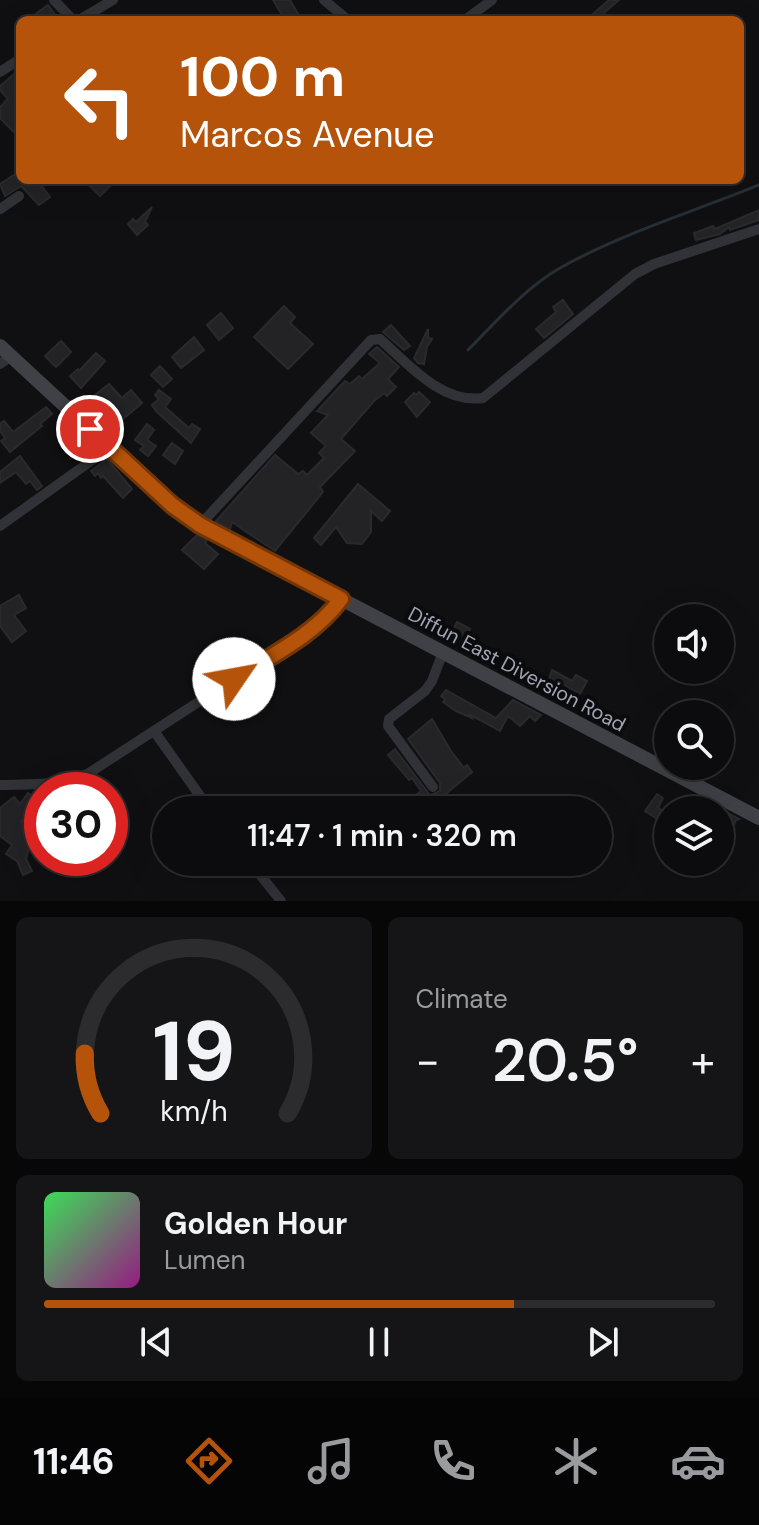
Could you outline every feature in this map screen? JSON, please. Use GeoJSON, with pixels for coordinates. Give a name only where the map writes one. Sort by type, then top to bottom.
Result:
{"type":"FeatureCollection","features":[{"type":"Feature","properties":{"kind":"main road","name":"Diffun East Diversion Road"},"geometry":{"type":"LineString","coordinates":[[4,355],[172,505],[200,525],[759,818]]}},
{"type":"Feature","properties":{"kind":"street"},"geometry":{"type":"LineString","coordinates":[[54,0],[72,16]]}},
{"type":"Feature","properties":{"kind":"street"},"geometry":{"type":"LineString","coordinates":[[83,16],[113,0]]}},
{"type":"Feature","properties":{"kind":"street"},"geometry":{"type":"LineString","coordinates":[[324,0],[343,16]]}},
{"type":"Feature","properties":{"kind":"street"},"geometry":{"type":"LineString","coordinates":[[470,16],[492,0]]}},
{"type":"Feature","properties":{"kind":"street"},"geometry":{"type":"LineString","coordinates":[[0,209],[19,196]]}},
{"type":"Feature","properties":{"kind":"street"},"geometry":{"type":"LineString","coordinates":[[200,525],[371,340],[380,339],[437,388],[472,400],[483,398],[635,274],[654,264],[759,229]]}},
{"type":"Feature","properties":{"kind":"street"},"geometry":{"type":"LineString","coordinates":[[0,526],[109,448]]}},
{"type":"Feature","properties":{"kind":"street"},"geometry":{"type":"LineString","coordinates":[[0,785],[72,781],[89,773],[314,627],[330,614],[341,599]]}},
{"type":"Feature","properties":{"kind":"street"},"geometry":{"type":"LineString","coordinates":[[433,787],[388,726],[389,719],[425,691],[443,652]]}},
{"type":"Feature","properties":{"kind":"street"},"geometry":{"type":"LineString","coordinates":[[154,731],[200,796]]}},
{"type":"Feature","properties":{"kind":"street"},"geometry":{"type":"LineString","coordinates":[[261,876],[281,901]]}},
{"type":"Feature","properties":{"kind":"building"},"geometry":{"type":"Polygon","coordinates":[[[273,0],[290,0],[298,14],[283,16],[273,0]]]}},
{"type":"Feature","properties":{"kind":"building"},"geometry":{"type":"Polygon","coordinates":[[[609,0],[619,0],[605,12],[605,16],[591,16],[609,0]]]}},
{"type":"Feature","properties":{"kind":"building"},"geometry":{"type":"Polygon","coordinates":[[[48,5],[56,16],[34,16],[48,5]]]}},
{"type":"Feature","properties":{"kind":"building"},"geometry":{"type":"Polygon","coordinates":[[[16,72],[14,132],[0,118],[0,107],[8,99],[0,86],[16,72]]]}},
{"type":"Feature","properties":{"kind":"building"},"geometry":{"type":"Polygon","coordinates":[[[16,174],[16,184],[40,184],[50,197],[39,205],[21,186],[5,196],[0,184],[16,174]]]}},
{"type":"Feature","properties":{"kind":"building"},"geometry":{"type":"Polygon","coordinates":[[[88,184],[112,184],[100,196],[88,184]]]}},
{"type":"Feature","properties":{"kind":"building"},"geometry":{"type":"Polygon","coordinates":[[[152,207],[145,222],[148,225],[137,235],[128,224],[133,219],[136,222],[152,207]]]}},
{"type":"Feature","properties":{"kind":"building"},"geometry":{"type":"Polygon","coordinates":[[[759,210],[759,220],[730,230],[729,227],[720,234],[696,240],[694,233],[713,226],[715,229],[759,210]]]}},
{"type":"Feature","properties":{"kind":"building"},"geometry":{"type":"Polygon","coordinates":[[[563,300],[573,314],[544,338],[536,329],[556,312],[553,307],[563,300]]]}},
{"type":"Feature","properties":{"kind":"building"},"geometry":{"type":"Polygon","coordinates":[[[284,306],[295,317],[290,323],[313,344],[288,369],[254,337],[284,306]]]}},
{"type":"Feature","properties":{"kind":"building"},"geometry":{"type":"Polygon","coordinates":[[[221,313],[233,328],[219,340],[207,325],[221,313]]]}},
{"type":"Feature","properties":{"kind":"building"},"geometry":{"type":"Polygon","coordinates":[[[391,325],[410,346],[404,350],[383,332],[391,325]]]}},
{"type":"Feature","properties":{"kind":"building"},"geometry":{"type":"Polygon","coordinates":[[[428,329],[428,338],[432,339],[424,364],[418,363],[414,358],[428,329]]]}},
{"type":"Feature","properties":{"kind":"building"},"geometry":{"type":"Polygon","coordinates":[[[194,337],[204,350],[181,368],[172,357],[194,337]]]}},
{"type":"Feature","properties":{"kind":"building"},"geometry":{"type":"Polygon","coordinates":[[[61,341],[71,352],[56,367],[45,356],[61,341]]]}},
{"type":"Feature","properties":{"kind":"building"},"geometry":{"type":"Polygon","coordinates":[[[377,347],[399,367],[388,379],[396,387],[387,396],[384,393],[374,401],[341,439],[355,451],[320,487],[323,492],[275,551],[232,522],[230,529],[216,521],[275,455],[298,474],[303,471],[307,475],[324,458],[319,453],[326,446],[311,433],[328,415],[317,411],[345,381],[350,384],[359,376],[362,379],[380,363],[369,354],[377,347]]]}},
{"type":"Feature","properties":{"kind":"building"},"geometry":{"type":"Polygon","coordinates":[[[96,353],[105,361],[81,388],[70,376],[96,353]]]}},
{"type":"Feature","properties":{"kind":"building"},"geometry":{"type":"Polygon","coordinates":[[[160,366],[172,379],[163,387],[151,375],[160,366]]]}},
{"type":"Feature","properties":{"kind":"building"},"geometry":{"type":"Polygon","coordinates":[[[109,384],[122,398],[131,390],[142,403],[116,425],[111,419],[114,416],[105,405],[91,416],[83,409],[109,384]]]}},
{"type":"Feature","properties":{"kind":"building"},"geometry":{"type":"Polygon","coordinates":[[[159,390],[171,399],[165,407],[189,428],[192,424],[200,429],[191,443],[152,405],[159,399],[155,395],[159,390]]]}},
{"type":"Feature","properties":{"kind":"building"},"geometry":{"type":"Polygon","coordinates":[[[419,392],[430,402],[417,417],[405,402],[419,392]]]}},
{"type":"Feature","properties":{"kind":"building"},"geometry":{"type":"Polygon","coordinates":[[[46,407],[52,414],[10,452],[1,441],[5,438],[0,424],[4,421],[13,432],[46,407]]]}},
{"type":"Feature","properties":{"kind":"building"},"geometry":{"type":"Polygon","coordinates":[[[147,424],[154,430],[147,440],[156,446],[148,456],[140,450],[144,446],[135,440],[147,424]]]}},
{"type":"Feature","properties":{"kind":"building"},"geometry":{"type":"Polygon","coordinates":[[[75,429],[93,446],[81,457],[68,443],[75,429]]]}},
{"type":"Feature","properties":{"kind":"building"},"geometry":{"type":"Polygon","coordinates":[[[172,443],[183,451],[175,464],[163,455],[172,443]]]}},
{"type":"Feature","properties":{"kind":"building"},"geometry":{"type":"Polygon","coordinates":[[[20,456],[42,486],[37,490],[30,481],[26,484],[16,472],[0,483],[0,472],[20,456]]]}},
{"type":"Feature","properties":{"kind":"building"},"geometry":{"type":"Polygon","coordinates":[[[107,459],[132,489],[123,498],[103,476],[101,478],[98,473],[95,476],[91,471],[107,459]]]}},
{"type":"Feature","properties":{"kind":"building"},"geometry":{"type":"Polygon","coordinates":[[[358,484],[390,511],[382,521],[371,511],[371,532],[362,544],[347,543],[336,527],[321,545],[314,538],[358,484]]]}},
{"type":"Feature","properties":{"kind":"building"},"geometry":{"type":"Polygon","coordinates":[[[197,535],[207,540],[205,543],[218,554],[204,569],[182,550],[197,535]]]}},
{"type":"Feature","properties":{"kind":"building"},"geometry":{"type":"Polygon","coordinates":[[[19,595],[26,608],[14,615],[26,631],[12,642],[0,626],[0,606],[19,595]]]}},
{"type":"Feature","properties":{"kind":"building"},"geometry":{"type":"Polygon","coordinates":[[[457,622],[470,629],[462,643],[450,636],[457,622]]]}},
{"type":"Feature","properties":{"kind":"building"},"geometry":{"type":"Polygon","coordinates":[[[552,670],[572,681],[576,675],[587,681],[580,694],[560,683],[552,691],[546,688],[552,670]]]}},
{"type":"Feature","properties":{"kind":"building"},"geometry":{"type":"Polygon","coordinates":[[[446,690],[496,718],[513,700],[541,715],[535,721],[530,716],[520,726],[508,716],[500,731],[443,702],[445,699],[441,696],[446,690]]]}},
{"type":"Feature","properties":{"kind":"building"},"geometry":{"type":"Polygon","coordinates":[[[432,719],[451,751],[464,768],[467,765],[472,772],[443,796],[432,796],[440,791],[440,783],[408,739],[432,719]]]}},
{"type":"Feature","properties":{"kind":"building"},"geometry":{"type":"Polygon","coordinates":[[[395,749],[429,794],[419,796],[417,794],[421,791],[412,778],[409,780],[388,755],[395,749]]]}},
{"type":"Feature","properties":{"kind":"building"},"geometry":{"type":"Polygon","coordinates":[[[14,797],[20,804],[24,798],[21,822],[24,824],[23,875],[17,861],[6,854],[12,845],[0,836],[0,808],[14,797]]]}},
{"type":"Feature","properties":{"kind":"building"},"geometry":{"type":"Polygon","coordinates":[[[654,798],[654,817],[645,811],[654,798]]]}},
{"type":"Feature","properties":{"kind":"waterway"},"geometry":{"type":"LineString","coordinates":[[468,350],[523,295],[560,268],[633,233],[759,185]]}},
{"type":"Feature","properties":{"kind":"route"},"geometry":{"type":"LineString","coordinates":[[90,429],[172,505],[200,525],[341,599],[330,614],[314,627],[234,679]]}}]}
